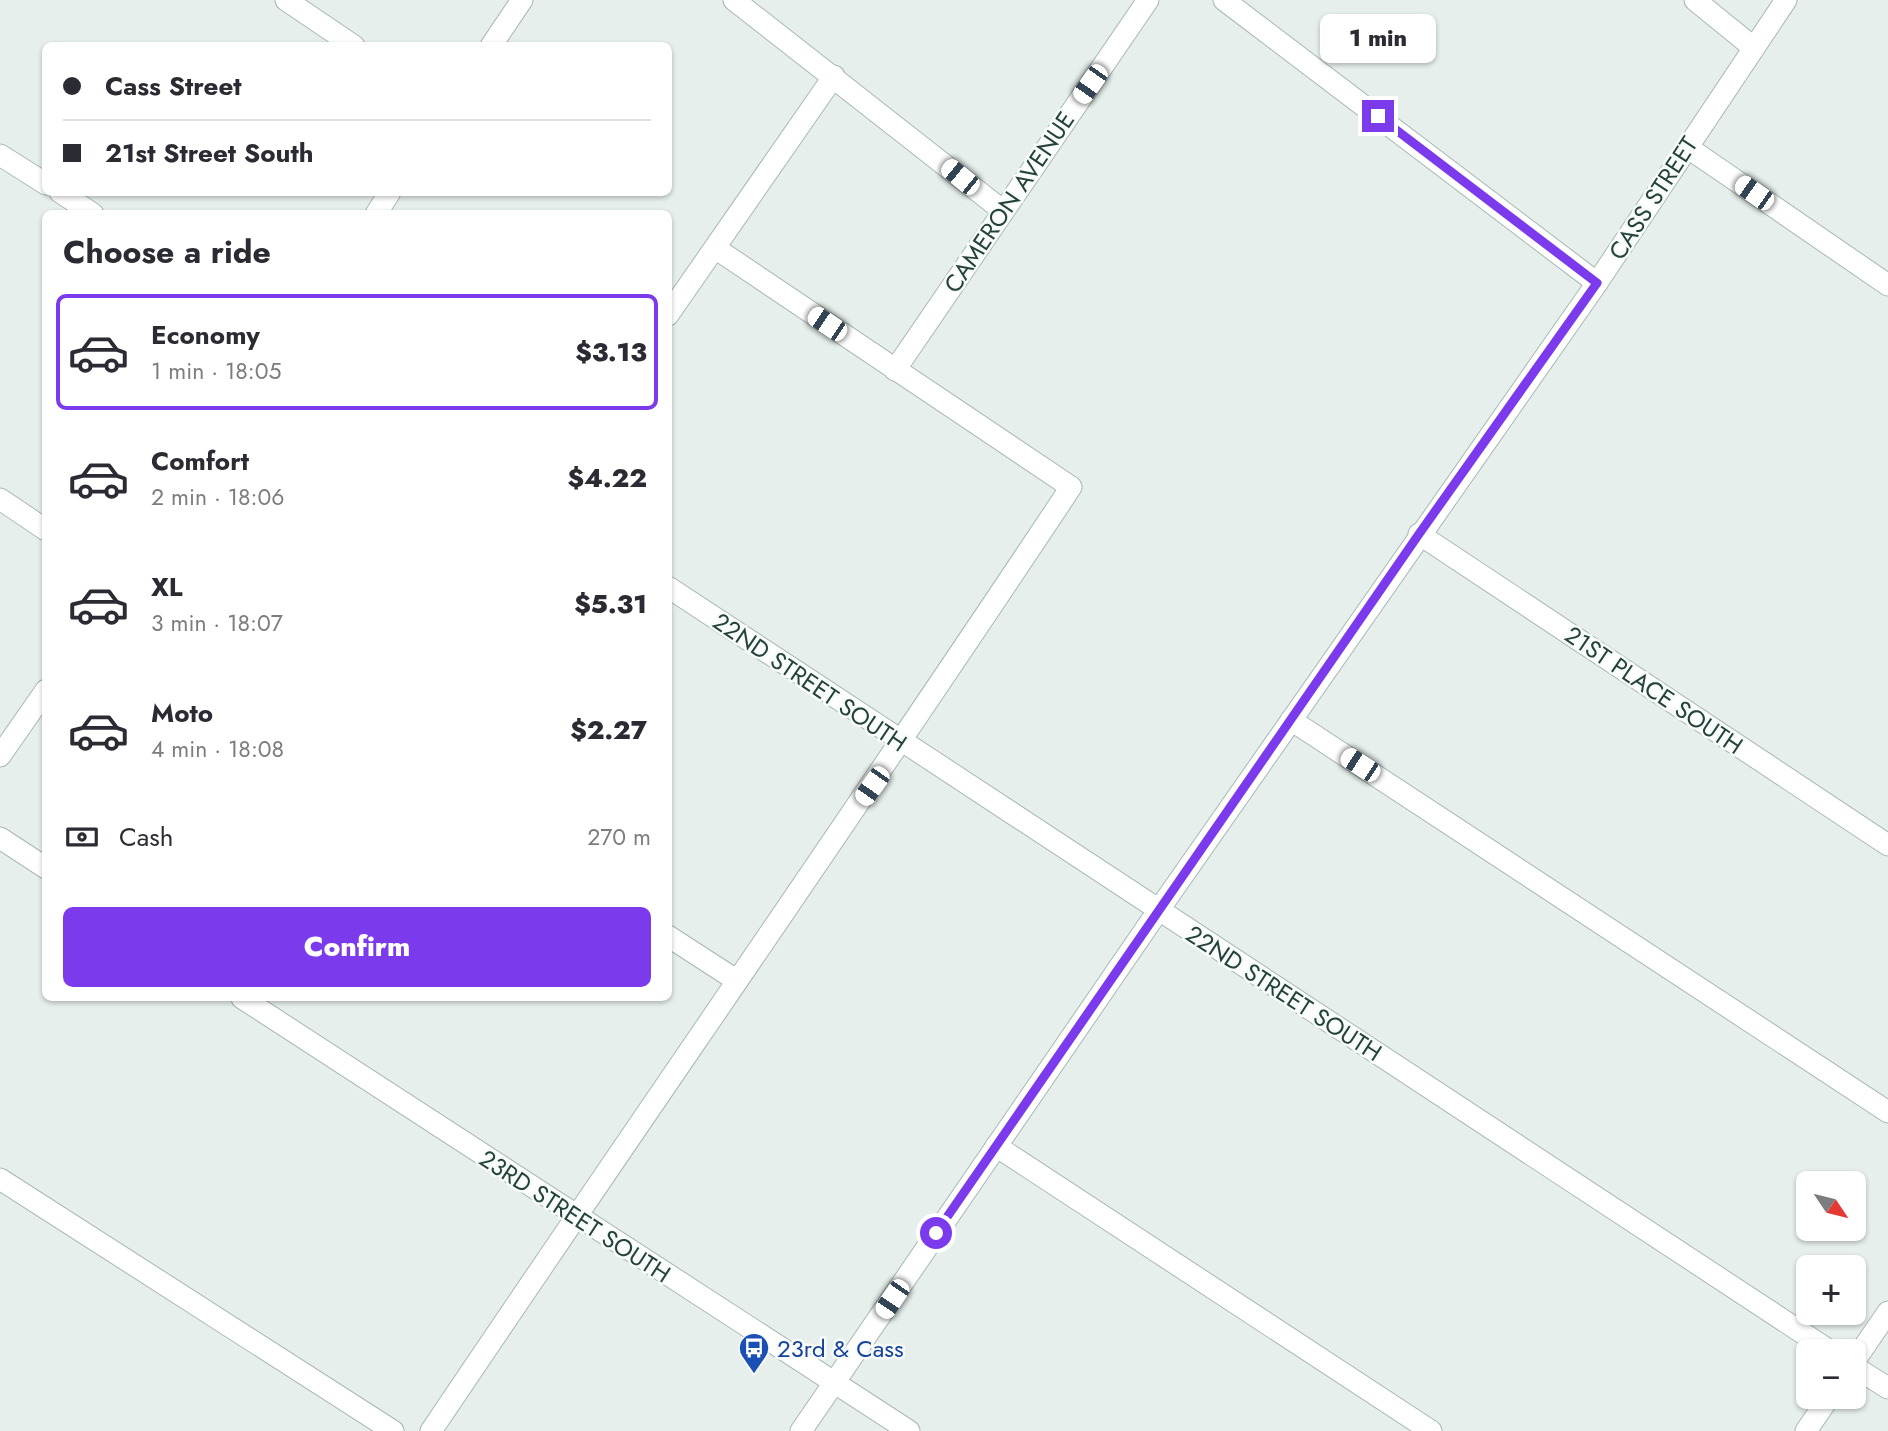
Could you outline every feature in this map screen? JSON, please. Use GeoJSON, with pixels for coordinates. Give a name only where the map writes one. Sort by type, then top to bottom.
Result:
{"type":"FeatureCollection","features":[{"type":"Feature","properties":{"kind":"street"},"geometry":{"type":"LineString","coordinates":[[286,0],[348,42]]}},
{"type":"Feature","properties":{"kind":"street"},"geometry":{"type":"LineString","coordinates":[[494,42],[522,0]]}},
{"type":"Feature","properties":{"kind":"street"},"geometry":{"type":"LineString","coordinates":[[734,0],[1002,210]]}},
{"type":"Feature","properties":{"kind":"street","name":"CAMERON AVENUE"},"geometry":{"type":"LineString","coordinates":[[895,370],[1148,0]]}},
{"type":"Feature","properties":{"kind":"street"},"geometry":{"type":"LineString","coordinates":[[1224,0],[1597,283]]}},
{"type":"Feature","properties":{"kind":"street"},"geometry":{"type":"LineString","coordinates":[[1696,0],[1754,48]]}},
{"type":"Feature","properties":{"kind":"street","name":"CASS STREET"},"geometry":{"type":"LineString","coordinates":[[802,1431],[1419,534],[1597,283],[1786,0]]}},
{"type":"Feature","properties":{"kind":"street"},"geometry":{"type":"LineString","coordinates":[[672,308],[834,76]]}},
{"type":"Feature","properties":{"kind":"street"},"geometry":{"type":"LineString","coordinates":[[1687,147],[1888,285]]}},
{"type":"Feature","properties":{"kind":"street"},"geometry":{"type":"LineString","coordinates":[[0,155],[42,181]]}},
{"type":"Feature","properties":{"kind":"street"},"geometry":{"type":"LineString","coordinates":[[66,196],[87,210]]}},
{"type":"Feature","properties":{"kind":"street"},"geometry":{"type":"LineString","coordinates":[[431,1431],[736,980],[902,743],[1070,487],[715,248]]}},
{"type":"Feature","properties":{"kind":"street"},"geometry":{"type":"LineString","coordinates":[[0,499],[42,527]]}},
{"type":"Feature","properties":{"kind":"street","name":"21ST PLACE SOUTH"},"geometry":{"type":"LineString","coordinates":[[1419,534],[1888,845]]}},
{"type":"Feature","properties":{"kind":"street","name":"22ND STREET SOUTH"},"geometry":{"type":"LineString","coordinates":[[672,590],[1812,1339]]}},
{"type":"Feature","properties":{"kind":"street"},"geometry":{"type":"LineString","coordinates":[[0,756],[42,696]]}},
{"type":"Feature","properties":{"kind":"street"},"geometry":{"type":"LineString","coordinates":[[1291,720],[1888,1112]]}},
{"type":"Feature","properties":{"kind":"street"},"geometry":{"type":"LineString","coordinates":[[0,838],[42,865]]}},
{"type":"Feature","properties":{"kind":"street"},"geometry":{"type":"LineString","coordinates":[[672,939],[736,980]]}},
{"type":"Feature","properties":{"kind":"street","name":"23RD STREET SOUTH"},"geometry":{"type":"LineString","coordinates":[[247,1001],[909,1431]]}},
{"type":"Feature","properties":{"kind":"street"},"geometry":{"type":"LineString","coordinates":[[996,1146],[1430,1431]]}},
{"type":"Feature","properties":{"kind":"street"},"geometry":{"type":"LineString","coordinates":[[0,1179],[393,1431]]}},
{"type":"Feature","properties":{"kind":"street"},"geometry":{"type":"LineString","coordinates":[[1866,1345],[1888,1312]]}},
{"type":"Feature","properties":{"kind":"street"},"geometry":{"type":"LineString","coordinates":[[1866,1374],[1888,1388]]}},
{"type":"Feature","properties":{"kind":"street"},"geometry":{"type":"LineString","coordinates":[[1806,1431],[1821,1409]]}},
{"type":"Feature","properties":{"kind":"place","name":"23rd & Cass"},"geometry":{"type":"Point","coordinates":[754,1375]}},
{"type":"Feature","properties":{"kind":"route"},"geometry":{"type":"LineString","coordinates":[[936,1233],[1419,534],[1597,283],[1378,116]]}}]}
